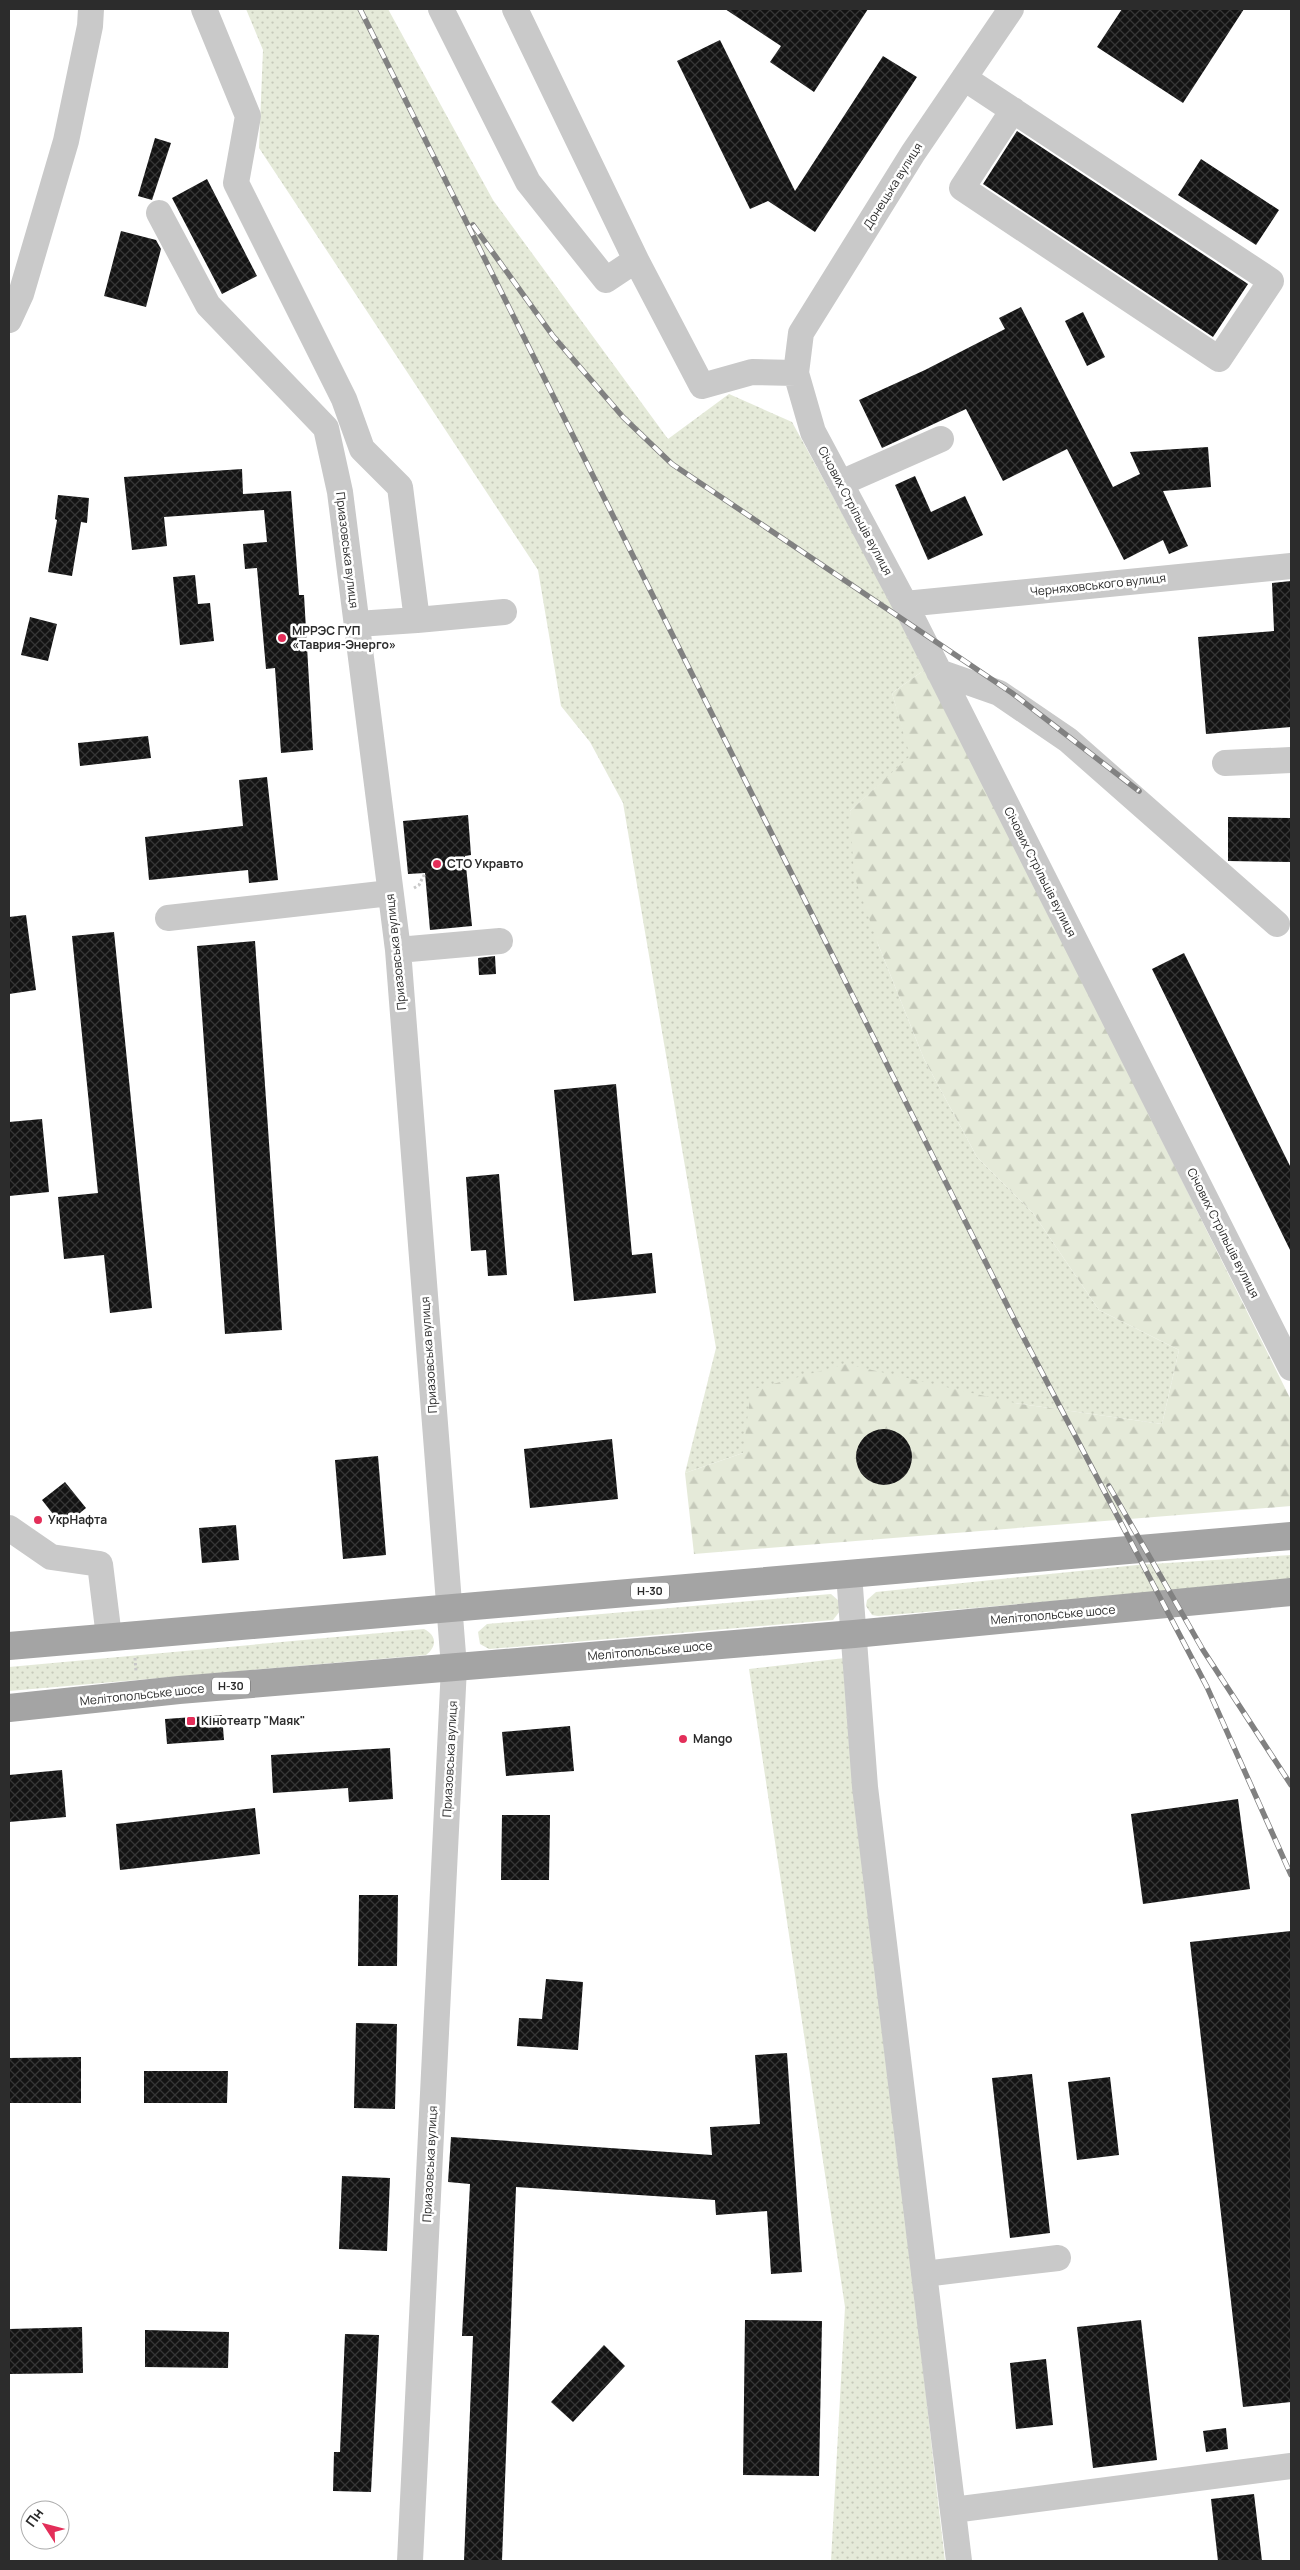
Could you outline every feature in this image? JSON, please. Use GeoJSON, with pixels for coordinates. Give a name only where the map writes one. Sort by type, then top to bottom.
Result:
{"type":"FeatureCollection","features":[{"type":"Feature","properties":{"kind":"main road","name":"Н-30"},"geometry":{"type":"LineString","coordinates":[[9,1646],[1291,1536]]}},
{"type":"Feature","properties":{"kind":"main road","name":"Мелітопольське шосе"},"geometry":{"type":"LineString","coordinates":[[9,1708],[454,1667],[854,1634],[1291,1592]]}},
{"type":"Feature","properties":{"kind":"street"},"geometry":{"type":"LineString","coordinates":[[9,320],[21,294],[66,141],[90,26],[91,9]]}},
{"type":"Feature","properties":{"kind":"street"},"geometry":{"type":"LineString","coordinates":[[204,9],[248,116],[236,183],[344,399],[362,449],[400,487],[417,620]]}},
{"type":"Feature","properties":{"kind":"street"},"geometry":{"type":"LineString","coordinates":[[441,9],[528,182],[606,280],[636,260]]}},
{"type":"Feature","properties":{"kind":"street"},"geometry":{"type":"LineString","coordinates":[[515,9],[636,260],[702,386],[752,372],[796,373]]}},
{"type":"Feature","properties":{"kind":"street","name":"Донецька вулиця"},"geometry":{"type":"LineString","coordinates":[[796,373],[801,333],[913,153],[1011,9]]}},
{"type":"Feature","properties":{"kind":"street"},"geometry":{"type":"LineString","coordinates":[[964,78],[1013,110],[1271,281],[1218,359],[962,188],[1013,110]]}},
{"type":"Feature","properties":{"kind":"street","name":"Приазовська вулиця"},"geometry":{"type":"LineString","coordinates":[[159,213],[208,305],[326,428],[340,492],[398,950],[454,1667],[410,2561]]}},
{"type":"Feature","properties":{"kind":"street","name":"Січових Стрільців вулиця"},"geometry":{"type":"LineString","coordinates":[[796,373],[813,432],[905,604],[1291,1368]]}},
{"type":"Feature","properties":{"kind":"street"},"geometry":{"type":"LineString","coordinates":[[841,483],[941,439]]}},
{"type":"Feature","properties":{"kind":"street","name":"Черняховського вулиця"},"geometry":{"type":"LineString","coordinates":[[905,604],[1291,566]]}},
{"type":"Feature","properties":{"kind":"street"},"geometry":{"type":"LineString","coordinates":[[356,624],[504,612]]}},
{"type":"Feature","properties":{"kind":"street"},"geometry":{"type":"LineString","coordinates":[[939,672],[999,693],[1068,740],[1277,924]]}},
{"type":"Feature","properties":{"kind":"street"},"geometry":{"type":"LineString","coordinates":[[1225,763],[1291,760]]}},
{"type":"Feature","properties":{"kind":"street"},"geometry":{"type":"LineString","coordinates":[[168,918],[390,893]]}},
{"type":"Feature","properties":{"kind":"street"},"geometry":{"type":"LineString","coordinates":[[398,950],[500,941]]}},
{"type":"Feature","properties":{"kind":"street"},"geometry":{"type":"LineString","coordinates":[[9,1528],[51,1557],[100,1564],[121,1636]]}},
{"type":"Feature","properties":{"kind":"street"},"geometry":{"type":"LineString","coordinates":[[849,1574],[865,1787],[959,2561]]}},
{"type":"Feature","properties":{"kind":"street"},"geometry":{"type":"LineString","coordinates":[[924,2274],[1058,2258]]}},
{"type":"Feature","properties":{"kind":"street"},"geometry":{"type":"LineString","coordinates":[[953,2510],[1291,2466]]}},
{"type":"Feature","properties":{"kind":"path"},"geometry":{"type":"LineString","coordinates":[[121,1636],[137,1695]]}},
{"type":"Feature","properties":{"kind":"green space"},"geometry":{"type":"Polygon","coordinates":[[[246,9],[388,9],[493,200],[668,439],[729,394],[792,422],[927,668],[892,693],[911,756],[850,811],[878,944],[924,1059],[977,1157],[1033,1213],[1099,1310],[1179,1350],[1162,1424],[1015,1403],[743,1453],[685,1473],[716,1348],[623,803],[590,742],[561,706],[538,570],[259,148],[263,50],[246,9]]]}},
{"type":"Feature","properties":{"kind":"green space"},"geometry":{"type":"Polygon","coordinates":[[[927,668],[1291,1400],[1291,1506],[694,1554],[685,1473],[743,1453],[751,1390],[846,1364],[1015,1403],[1162,1424],[1179,1350],[1099,1310],[1033,1213],[977,1157],[924,1059],[878,944],[854,875],[850,811],[910,756],[892,693],[927,668]]]}},
{"type":"Feature","properties":{"kind":"green space"},"geometry":{"type":"Polygon","coordinates":[[[1291,1555],[1291,1581],[878,1616],[872,1615],[866,1606],[867,1600],[876,1592],[1137,1565],[1291,1555]]]}},
{"type":"Feature","properties":{"kind":"green space"},"geometry":{"type":"Polygon","coordinates":[[[831,1594],[839,1601],[840,1611],[833,1620],[489,1649],[480,1644],[478,1632],[487,1624],[831,1594]]]}},
{"type":"Feature","properties":{"kind":"green space"},"geometry":{"type":"Polygon","coordinates":[[[424,1629],[431,1634],[434,1641],[430,1652],[426,1655],[9,1691],[9,1667],[424,1629]]]}},
{"type":"Feature","properties":{"kind":"green space"},"geometry":{"type":"Polygon","coordinates":[[[845,1658],[945,2561],[831,2561],[845,2307],[749,1669],[845,1658]]]}},
{"type":"Feature","properties":{"kind":"building"},"geometry":{"type":"Polygon","coordinates":[[[725,9],[868,9],[814,92],[770,62],[781,46],[725,9]]]}},
{"type":"Feature","properties":{"kind":"building"},"geometry":{"type":"Polygon","coordinates":[[[1122,9],[1244,9],[1183,103],[1097,47],[1122,9]]]}},
{"type":"Feature","properties":{"kind":"building"},"geometry":{"type":"Polygon","coordinates":[[[720,40],[795,191],[883,56],[917,77],[815,232],[768,201],[750,209],[677,61],[720,40]]]}},
{"type":"Feature","properties":{"kind":"building"},"geometry":{"type":"Polygon","coordinates":[[[1017,131],[1248,284],[1213,337],[983,184],[1017,131]]]}},
{"type":"Feature","properties":{"kind":"building"},"geometry":{"type":"Polygon","coordinates":[[[155,138],[171,143],[152,200],[138,196],[155,138]]]}},
{"type":"Feature","properties":{"kind":"building"},"geometry":{"type":"Polygon","coordinates":[[[1201,159],[1279,210],[1256,245],[1178,195],[1201,159]]]}},
{"type":"Feature","properties":{"kind":"building"},"geometry":{"type":"Polygon","coordinates":[[[207,179],[257,276],[222,294],[172,198],[207,179]]]}},
{"type":"Feature","properties":{"kind":"building"},"geometry":{"type":"Polygon","coordinates":[[[121,231],[156,240],[161,249],[146,307],[104,296],[121,231]]]}},
{"type":"Feature","properties":{"kind":"building"},"geometry":{"type":"Polygon","coordinates":[[[1021,307],[1113,487],[1140,474],[1130,452],[1208,447],[1211,487],[1163,491],[1188,546],[1169,554],[1163,540],[1124,560],[1067,449],[1003,481],[966,409],[882,448],[859,400],[925,370],[1005,329],[999,318],[1021,307]]]}},
{"type":"Feature","properties":{"kind":"building"},"geometry":{"type":"Polygon","coordinates":[[[1083,312],[1105,357],[1087,366],[1065,321],[1083,312]]]}},
{"type":"Feature","properties":{"kind":"building"},"geometry":{"type":"Polygon","coordinates":[[[242,469],[243,494],[291,491],[299,595],[304,595],[313,750],[281,753],[275,668],[266,669],[257,568],[245,569],[243,544],[267,542],[264,510],[164,517],[167,546],[132,550],[124,477],[242,469]]]}},
{"type":"Feature","properties":{"kind":"building"},"geometry":{"type":"Polygon","coordinates":[[[915,476],[931,512],[965,496],[983,535],[928,560],[895,485],[915,476]]]}},
{"type":"Feature","properties":{"kind":"building"},"geometry":{"type":"Polygon","coordinates":[[[58,495],[89,498],[87,523],[81,522],[72,576],[48,572],[57,520],[55,519],[58,495]]]}},
{"type":"Feature","properties":{"kind":"building"},"geometry":{"type":"Polygon","coordinates":[[[195,575],[198,604],[210,603],[214,641],[180,645],[173,577],[195,575]]]}},
{"type":"Feature","properties":{"kind":"building"},"geometry":{"type":"Polygon","coordinates":[[[1291,581],[1291,727],[1206,734],[1198,637],[1274,631],[1272,583],[1291,581]]]}},
{"type":"Feature","properties":{"kind":"building"},"geometry":{"type":"Polygon","coordinates":[[[30,617],[57,624],[48,661],[21,655],[30,617]]]}},
{"type":"Feature","properties":{"kind":"building"},"geometry":{"type":"Polygon","coordinates":[[[148,736],[151,758],[80,766],[78,743],[148,736]]]}},
{"type":"Feature","properties":{"kind":"building"},"geometry":{"type":"Polygon","coordinates":[[[267,777],[278,880],[249,883],[248,870],[149,880],[145,837],[243,826],[239,780],[267,777]]]}},
{"type":"Feature","properties":{"kind":"building","name":"СТО Укравто"},"geometry":{"type":"Polygon","coordinates":[[[468,815],[471,855],[465,856],[472,926],[430,930],[425,873],[408,874],[403,821],[468,815]]]}},
{"type":"Feature","properties":{"kind":"building"},"geometry":{"type":"Polygon","coordinates":[[[1228,817],[1291,818],[1291,862],[1228,861],[1228,817]]]}},
{"type":"Feature","properties":{"kind":"building"},"geometry":{"type":"Polygon","coordinates":[[[26,915],[36,990],[9,994],[9,917],[26,915]]]}},
{"type":"Feature","properties":{"kind":"building"},"geometry":{"type":"Polygon","coordinates":[[[114,932],[152,1308],[110,1313],[104,1255],[64,1259],[58,1197],[98,1193],[72,936],[114,932]]]}},
{"type":"Feature","properties":{"kind":"building"},"geometry":{"type":"Polygon","coordinates":[[[255,941],[282,1330],[225,1334],[197,946],[255,941]]]}},
{"type":"Feature","properties":{"kind":"building"},"geometry":{"type":"Polygon","coordinates":[[[1184,953],[1291,1168],[1291,1252],[1152,969],[1184,953]]]}},
{"type":"Feature","properties":{"kind":"building"},"geometry":{"type":"Polygon","coordinates":[[[495,956],[496,974],[479,975],[478,958],[495,956]]]}},
{"type":"Feature","properties":{"kind":"building"},"geometry":{"type":"Polygon","coordinates":[[[616,1084],[632,1255],[652,1253],[656,1293],[574,1301],[554,1090],[616,1084]]]}},
{"type":"Feature","properties":{"kind":"building"},"geometry":{"type":"Polygon","coordinates":[[[42,1119],[49,1192],[9,1196],[9,1122],[42,1119]]]}},
{"type":"Feature","properties":{"kind":"building"},"geometry":{"type":"Polygon","coordinates":[[[499,1174],[507,1275],[488,1276],[486,1250],[471,1251],[466,1177],[499,1174]]]}},
{"type":"Feature","properties":{"kind":"building"},"geometry":{"type":"Polygon","coordinates":[[[884,1429],[899,1434],[907,1442],[912,1457],[907,1472],[899,1480],[884,1485],[869,1480],[861,1472],[856,1457],[861,1442],[869,1434],[884,1429]]]}},
{"type":"Feature","properties":{"kind":"building"},"geometry":{"type":"Polygon","coordinates":[[[612,1439],[618,1499],[530,1508],[524,1449],[612,1439]]]}},
{"type":"Feature","properties":{"kind":"building"},"geometry":{"type":"Polygon","coordinates":[[[378,1456],[386,1555],[343,1559],[335,1460],[378,1456]]]}},
{"type":"Feature","properties":{"kind":"building"},"geometry":{"type":"Polygon","coordinates":[[[65,1482],[86,1508],[63,1527],[42,1500],[65,1482]]]}},
{"type":"Feature","properties":{"kind":"building"},"geometry":{"type":"Polygon","coordinates":[[[236,1525],[239,1560],[202,1563],[199,1528],[236,1525]]]}},
{"type":"Feature","properties":{"kind":"building"},"geometry":{"type":"Polygon","coordinates":[[[222,1715],[224,1740],[167,1744],[165,1719],[222,1715]]]}},
{"type":"Feature","properties":{"kind":"building"},"geometry":{"type":"Polygon","coordinates":[[[570,1726],[574,1771],[506,1776],[502,1732],[570,1726]]]}},
{"type":"Feature","properties":{"kind":"building"},"geometry":{"type":"Polygon","coordinates":[[[390,1748],[393,1799],[349,1802],[348,1788],[273,1793],[271,1755],[390,1748]]]}},
{"type":"Feature","properties":{"kind":"building"},"geometry":{"type":"Polygon","coordinates":[[[62,1770],[66,1817],[9,1822],[9,1775],[62,1770]]]}},
{"type":"Feature","properties":{"kind":"building"},"geometry":{"type":"Polygon","coordinates":[[[1238,1799],[1250,1889],[1143,1904],[1131,1814],[1238,1799]]]}},
{"type":"Feature","properties":{"kind":"building"},"geometry":{"type":"Polygon","coordinates":[[[255,1808],[260,1854],[120,1870],[116,1824],[255,1808]]]}},
{"type":"Feature","properties":{"kind":"building"},"geometry":{"type":"Polygon","coordinates":[[[502,1815],[550,1815],[549,1880],[501,1880],[502,1815]]]}},
{"type":"Feature","properties":{"kind":"building"},"geometry":{"type":"Polygon","coordinates":[[[359,1895],[398,1895],[397,1966],[358,1966],[359,1895]]]}},
{"type":"Feature","properties":{"kind":"building"},"geometry":{"type":"Polygon","coordinates":[[[1291,1931],[1291,2402],[1243,2407],[1190,1942],[1291,1931]]]}},
{"type":"Feature","properties":{"kind":"building"},"geometry":{"type":"Polygon","coordinates":[[[546,1979],[583,1982],[578,2050],[517,2046],[519,2018],[542,2019],[546,1979]]]}},
{"type":"Feature","properties":{"kind":"building"},"geometry":{"type":"Polygon","coordinates":[[[356,2023],[397,2024],[395,2109],[354,2108],[356,2023]]]}},
{"type":"Feature","properties":{"kind":"building"},"geometry":{"type":"Polygon","coordinates":[[[787,2053],[802,2272],[771,2274],[767,2211],[716,2215],[715,2200],[516,2187],[502,2561],[464,2561],[473,2336],[462,2336],[470,2184],[448,2182],[451,2137],[712,2155],[710,2127],[760,2124],[755,2055],[787,2053]]]}},
{"type":"Feature","properties":{"kind":"building"},"geometry":{"type":"Polygon","coordinates":[[[81,2057],[81,2103],[9,2103],[9,2058],[81,2057]]]}},
{"type":"Feature","properties":{"kind":"building"},"geometry":{"type":"Polygon","coordinates":[[[144,2071],[228,2071],[227,2103],[144,2103],[144,2071]]]}},
{"type":"Feature","properties":{"kind":"building"},"geometry":{"type":"Polygon","coordinates":[[[1032,2074],[1050,2233],[1010,2238],[992,2078],[1032,2074]]]}},
{"type":"Feature","properties":{"kind":"building"},"geometry":{"type":"Polygon","coordinates":[[[1110,2077],[1119,2155],[1077,2160],[1068,2082],[1110,2077]]]}},
{"type":"Feature","properties":{"kind":"building"},"geometry":{"type":"Polygon","coordinates":[[[342,2176],[390,2178],[387,2251],[339,2249],[342,2176]]]}},
{"type":"Feature","properties":{"kind":"building"},"geometry":{"type":"Polygon","coordinates":[[[745,2320],[822,2321],[819,2476],[743,2475],[745,2320]]]}},
{"type":"Feature","properties":{"kind":"building"},"geometry":{"type":"Polygon","coordinates":[[[1141,2320],[1157,2460],[1093,2468],[1077,2327],[1141,2320]]]}},
{"type":"Feature","properties":{"kind":"building"},"geometry":{"type":"Polygon","coordinates":[[[82,2327],[83,2373],[9,2374],[9,2329],[82,2327]]]}},
{"type":"Feature","properties":{"kind":"building"},"geometry":{"type":"Polygon","coordinates":[[[145,2330],[229,2332],[228,2368],[145,2367],[145,2330]]]}},
{"type":"Feature","properties":{"kind":"building"},"geometry":{"type":"Polygon","coordinates":[[[345,2334],[379,2335],[371,2492],[333,2491],[334,2452],[340,2452],[345,2334]]]}},
{"type":"Feature","properties":{"kind":"building"},"geometry":{"type":"Polygon","coordinates":[[[604,2345],[625,2366],[573,2422],[551,2402],[604,2345]]]}},
{"type":"Feature","properties":{"kind":"building"},"geometry":{"type":"Polygon","coordinates":[[[1046,2359],[1053,2425],[1016,2429],[1010,2363],[1046,2359]]]}},
{"type":"Feature","properties":{"kind":"building"},"geometry":{"type":"Polygon","coordinates":[[[1226,2428],[1228,2449],[1206,2452],[1203,2431],[1226,2428]]]}},
{"type":"Feature","properties":{"kind":"building"},"geometry":{"type":"Polygon","coordinates":[[[1254,2494],[1262,2561],[1218,2561],[1211,2499],[1254,2494]]]}},
{"type":"Feature","properties":{"kind":"railway"},"geometry":{"type":"LineString","coordinates":[[360,9],[1016,1323],[1207,1687],[1291,1875]]}},
{"type":"Feature","properties":{"kind":"railway"},"geometry":{"type":"LineString","coordinates":[[473,225],[553,336],[623,417],[672,464],[1012,693],[1139,791]]}},
{"type":"Feature","properties":{"kind":"railway"},"geometry":{"type":"LineString","coordinates":[[1109,1486],[1203,1650],[1291,1785]]}},
{"type":"Feature","properties":{"kind":"place","name":"МРРЭС ГУП «Таврия-Энерго»"},"geometry":{"type":"Point","coordinates":[282,638]}},
{"type":"Feature","properties":{"kind":"place","name":"СТО Укравто"},"geometry":{"type":"Point","coordinates":[437,864]}},
{"type":"Feature","properties":{"kind":"place","name":"УкрНафта"},"geometry":{"type":"Point","coordinates":[38,1520]}},
{"type":"Feature","properties":{"kind":"place","name":"Кінотеатр \"Маяк\""},"geometry":{"type":"Point","coordinates":[191,1721]}},
{"type":"Feature","properties":{"kind":"place","name":"Mango"},"geometry":{"type":"Point","coordinates":[683,1739]}}]}
